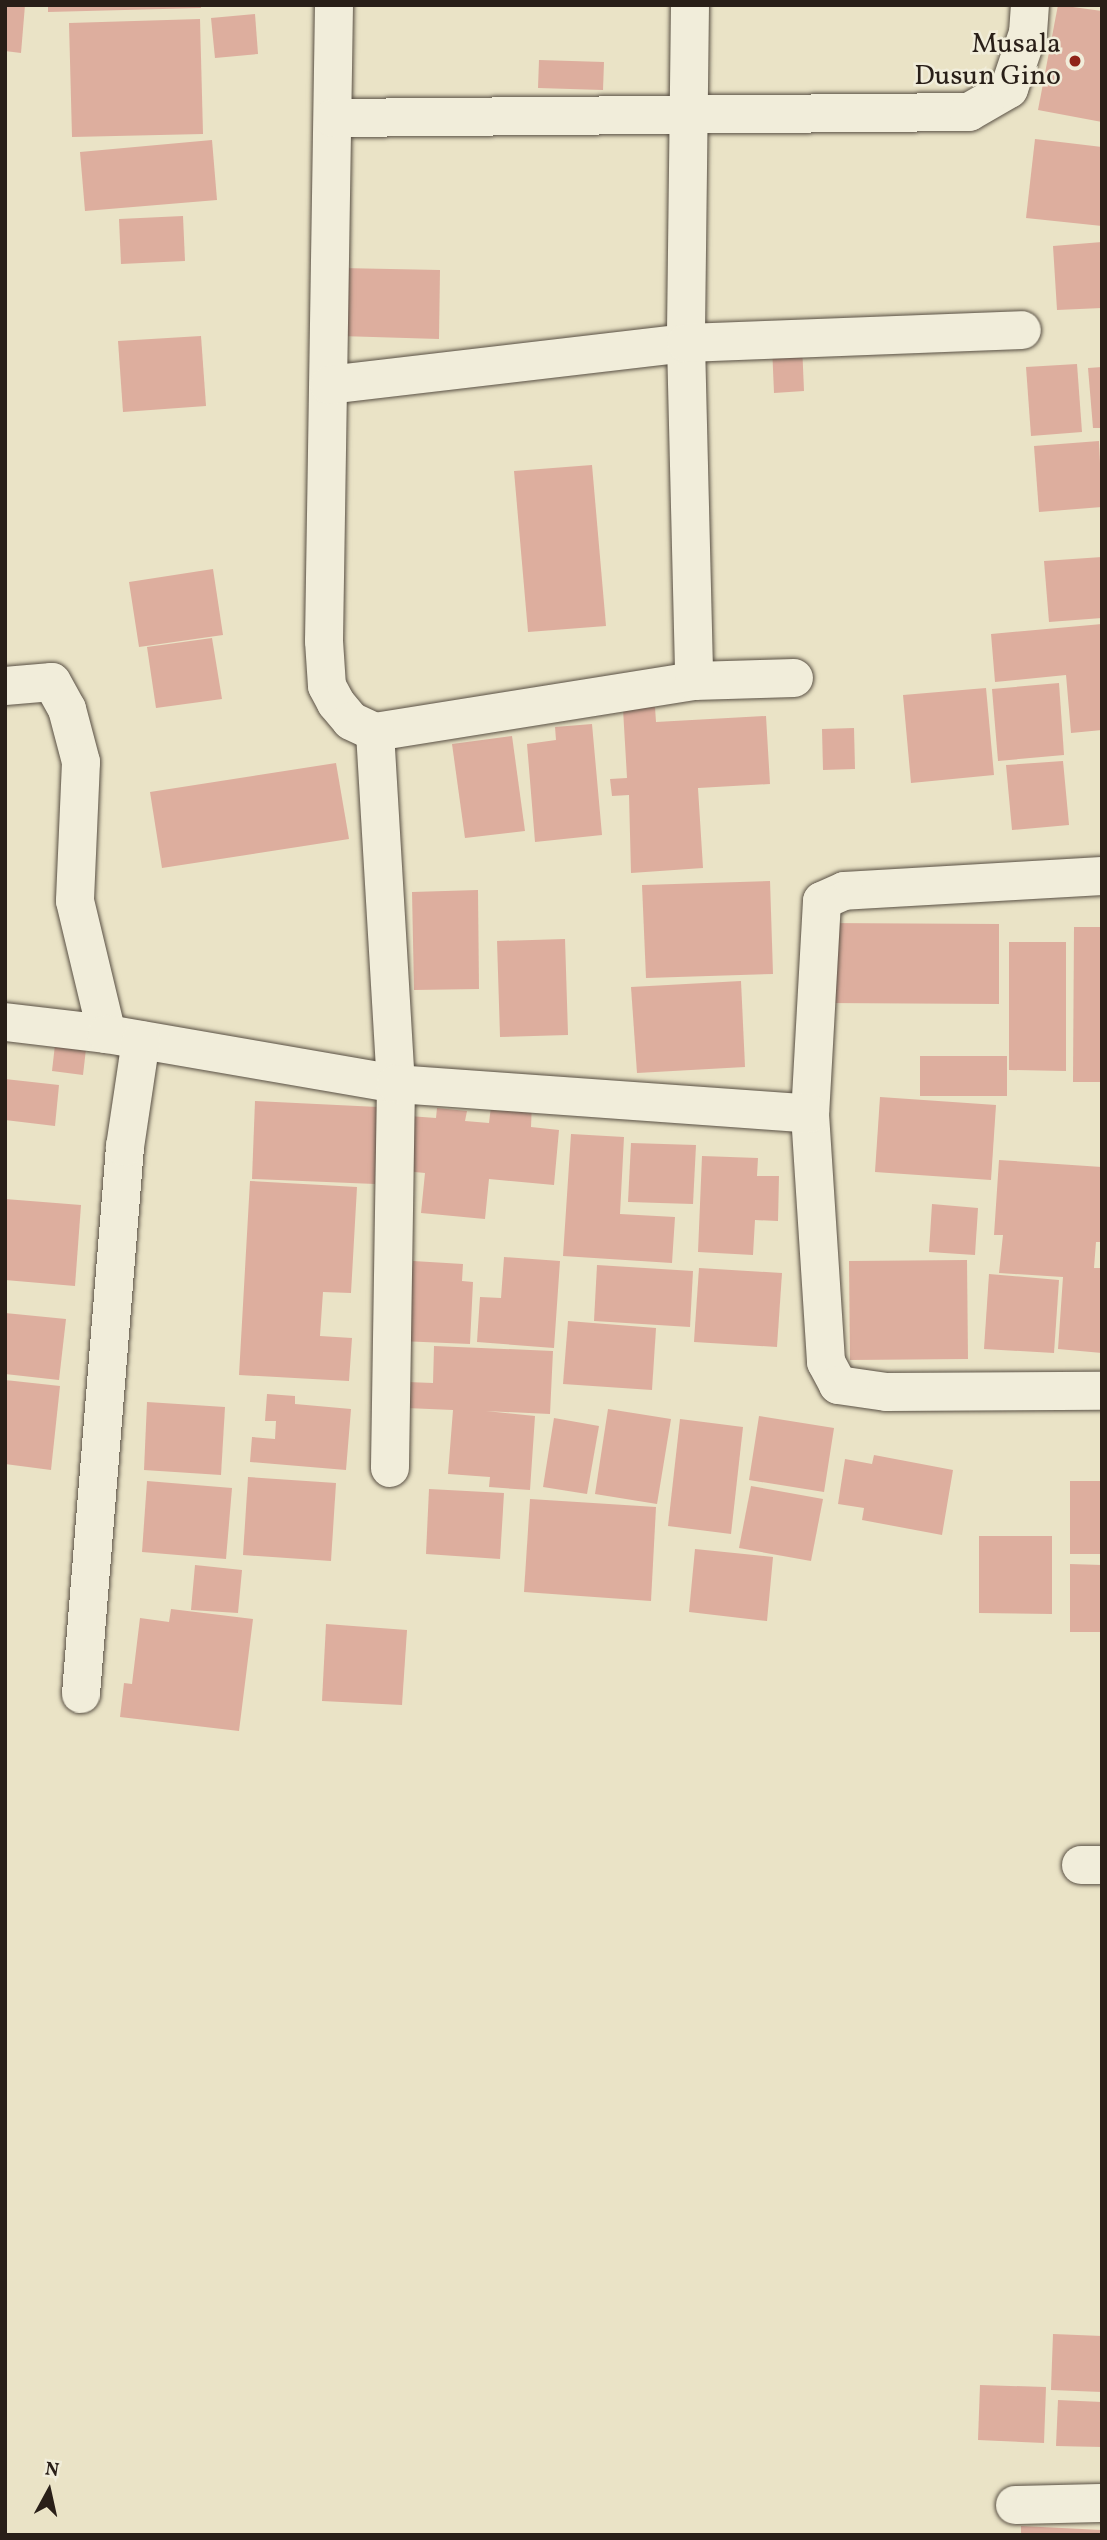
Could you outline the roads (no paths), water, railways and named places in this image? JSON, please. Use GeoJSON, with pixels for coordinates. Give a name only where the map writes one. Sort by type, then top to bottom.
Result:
{"type":"FeatureCollection","features":[{"type":"Feature","properties":{"kind":"street"},"geometry":{"type":"LineString","coordinates":[[334,5],[327,686],[351,721],[375,732],[694,681],[794,678]]}},
{"type":"Feature","properties":{"kind":"street"},"geometry":{"type":"LineString","coordinates":[[691,5],[692,114],[685,343],[694,681]]}},
{"type":"Feature","properties":{"kind":"street"},"geometry":{"type":"LineString","coordinates":[[334,118],[969,112],[1009,89],[1028,33],[1030,5]]}},
{"type":"Feature","properties":{"kind":"street"},"geometry":{"type":"LineString","coordinates":[[329,385],[685,343],[1022,330]]}},
{"type":"Feature","properties":{"kind":"street"},"geometry":{"type":"LineString","coordinates":[[5,686],[52,681],[68,709],[80,762],[75,901],[124,1037],[125,1147],[81,1694]]}},
{"type":"Feature","properties":{"kind":"street"},"geometry":{"type":"LineString","coordinates":[[375,732],[396,1084],[390,1468]]}},
{"type":"Feature","properties":{"kind":"street"},"geometry":{"type":"LineString","coordinates":[[1102,876],[844,891],[822,901],[810,1114],[826,1362],[838,1385],[886,1392],[1102,1391]]}},
{"type":"Feature","properties":{"kind":"street"},"geometry":{"type":"LineString","coordinates":[[5,1022],[124,1037],[396,1084],[810,1114]]}},
{"type":"Feature","properties":{"kind":"street"},"geometry":{"type":"LineString","coordinates":[[1014,2505],[1102,2503]]}},
{"type":"Feature","properties":{"kind":"place","name":"Musala Dusun Gino"},"geometry":{"type":"Point","coordinates":[1075,61]}}]}
